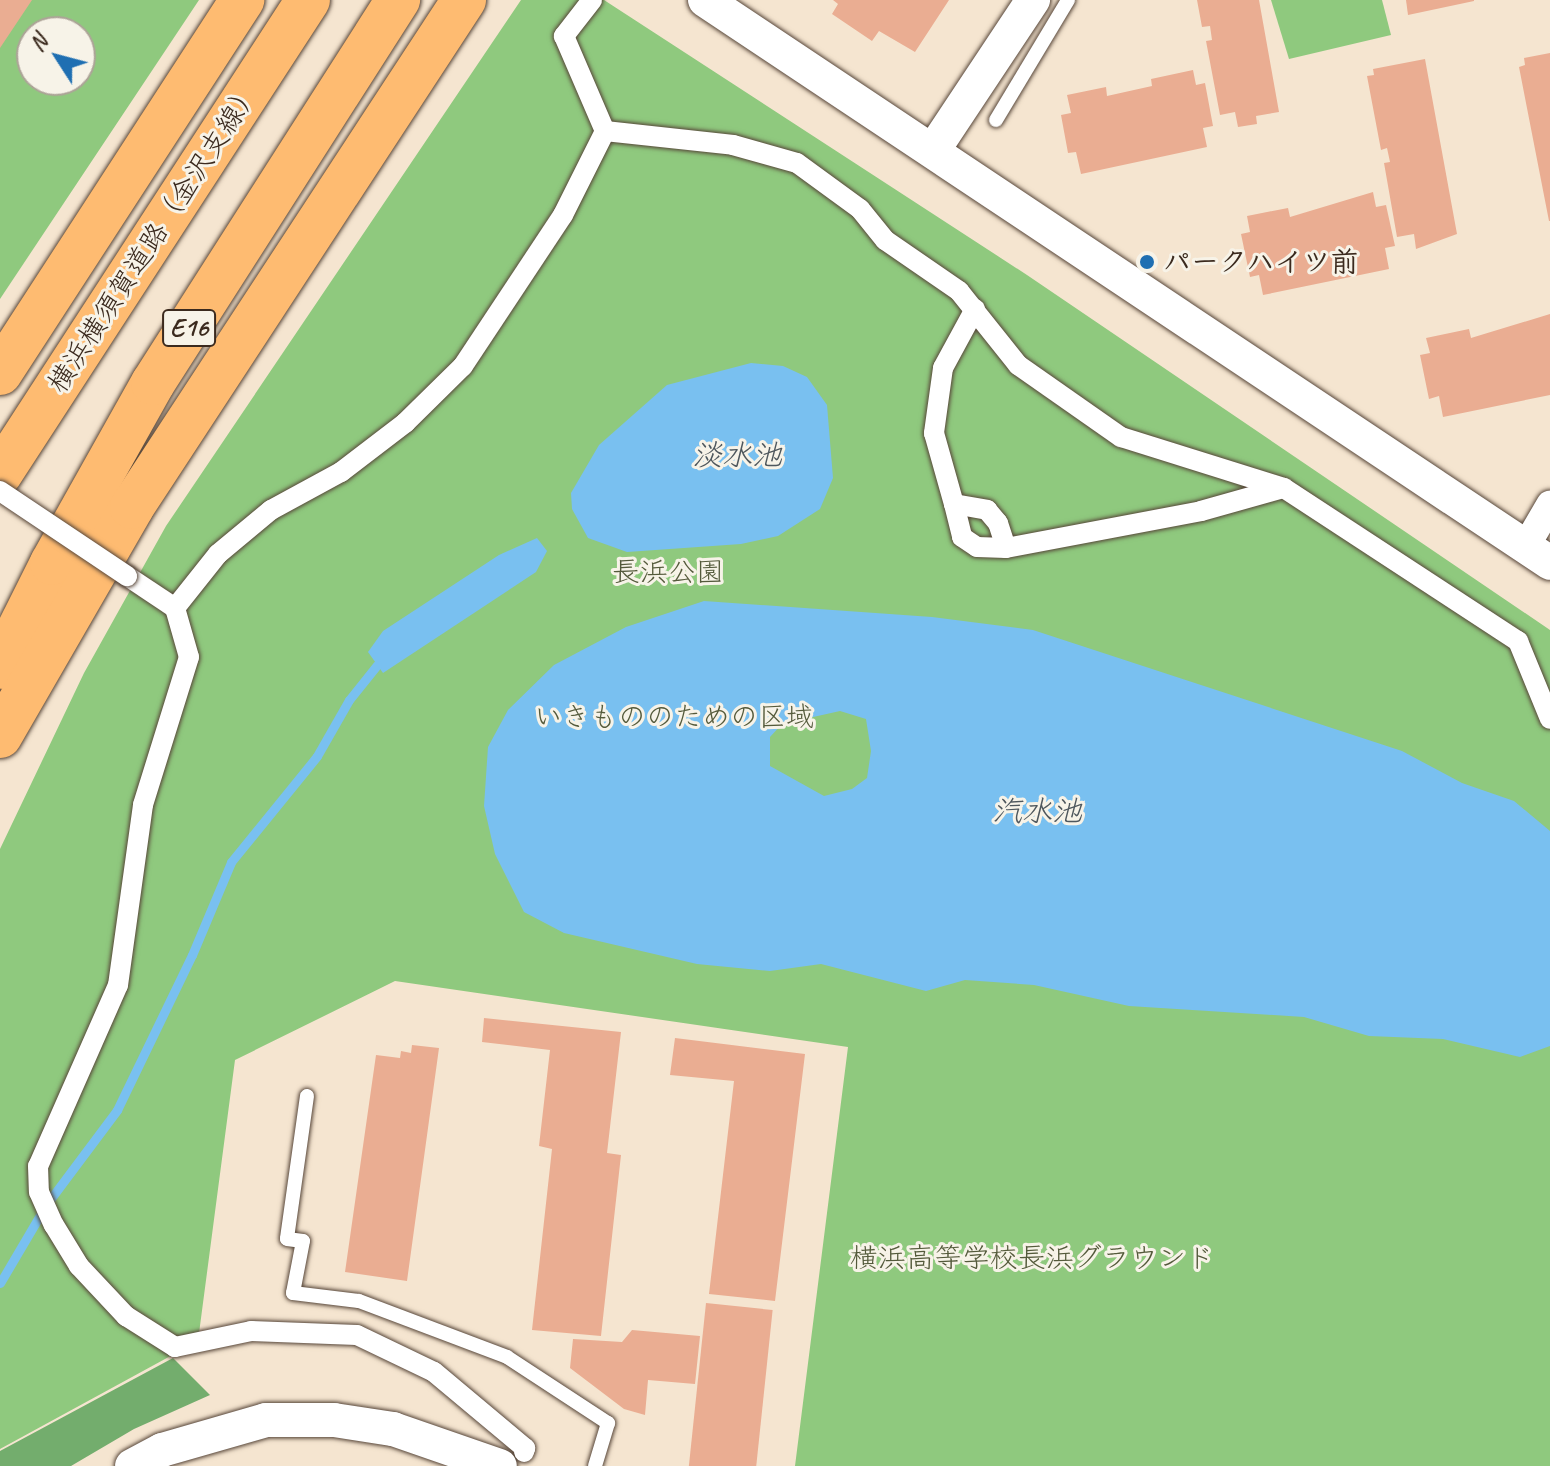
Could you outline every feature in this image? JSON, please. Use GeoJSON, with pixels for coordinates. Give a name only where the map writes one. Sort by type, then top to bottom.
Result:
{"type":"FeatureCollection","features":[{"type":"Feature","properties":{"kind":"highway"},"geometry":{"type":"LineString","coordinates":[[0,373],[242,0]]}},
{"type":"Feature","properties":{"kind":"highway","name":"横浜横須賀道路（金沢支線）"},"geometry":{"type":"LineString","coordinates":[[0,474],[308,0]]}},
{"type":"Feature","properties":{"kind":"highway","name":"E16"},"geometry":{"type":"LineString","coordinates":[[0,667],[52,563],[153,383],[398,0]]}},
{"type":"Feature","properties":{"kind":"highway"},"geometry":{"type":"LineString","coordinates":[[0,736],[132,507],[464,0]]}},
{"type":"Feature","properties":{"kind":"street"},"geometry":{"type":"LineString","coordinates":[[175,608],[218,554],[271,510],[341,472],[405,423],[463,366],[563,215],[605,131],[564,36],[592,0]]}},
{"type":"Feature","properties":{"kind":"street"},"geometry":{"type":"LineString","coordinates":[[705,0],[934,149],[1538,555],[1550,505]]}},
{"type":"Feature","properties":{"kind":"street"},"geometry":{"type":"LineString","coordinates":[[934,149],[1033,0]]}},
{"type":"Feature","properties":{"kind":"street"},"geometry":{"type":"LineString","coordinates":[[605,131],[733,145],[797,163],[860,209],[885,240],[959,291],[1018,365],[1121,437],[1284,488],[1518,641],[1550,719]]}},
{"type":"Feature","properties":{"kind":"street"},"geometry":{"type":"LineString","coordinates":[[975,309],[943,368],[935,408],[937,456],[962,537],[977,547],[1006,548],[1201,511],[1284,488]]}},
{"type":"Feature","properties":{"kind":"street"},"geometry":{"type":"LineString","coordinates":[[0,491],[175,608],[189,657],[143,805],[118,985],[38,1166],[39,1192],[54,1225],[79,1266],[126,1316],[175,1347],[251,1331],[357,1335],[434,1372],[525,1448],[512,1459],[393,1429],[334,1420],[266,1420],[162,1450],[132,1466]]}},
{"type":"Feature","properties":{"kind":"street"},"geometry":{"type":"LineString","coordinates":[[954,504],[987,510],[998,523],[1006,548]]}},
{"type":"Feature","properties":{"kind":"lane"},"geometry":{"type":"LineString","coordinates":[[996,120],[1068,0]]}},
{"type":"Feature","properties":{"kind":"lane"},"geometry":{"type":"LineString","coordinates":[[307,1096],[287,1239],[303,1241],[293,1293],[359,1301],[507,1357],[608,1423],[595,1466]]}},
{"type":"Feature","properties":{"kind":"green space"},"geometry":{"type":"Polygon","coordinates":[[[0,0],[199,0],[0,299],[0,0]]]}},
{"type":"Feature","properties":{"kind":"green space","name":"長浜公園"},"geometry":{"type":"Polygon","coordinates":[[[521,0],[604,0],[1027,275],[1550,630],[1550,1466],[795,1466],[848,1047],[395,981],[235,1060],[198,1341],[0,1449],[0,849],[84,673],[166,526],[521,0]]]}},
{"type":"Feature","properties":{"kind":"green space"},"geometry":{"type":"Polygon","coordinates":[[[1271,0],[1382,0],[1391,35],[1289,59],[1271,0]]]}},
{"type":"Feature","properties":{"kind":"green space"},"geometry":{"type":"Polygon","coordinates":[[[173,1358],[210,1395],[134,1429],[71,1466],[0,1466],[0,1451],[173,1358]]]}},
{"type":"Feature","properties":{"kind":"water","name":"淡水池"},"geometry":{"type":"Polygon","coordinates":[[[751,363],[783,366],[807,377],[827,405],[833,478],[820,509],[778,536],[741,544],[627,552],[588,538],[572,509],[571,493],[599,445],[667,385],[751,363]]]}},
{"type":"Feature","properties":{"kind":"water"},"geometry":{"type":"Polygon","coordinates":[[[537,538],[547,551],[536,572],[383,673],[368,652],[383,631],[499,555],[537,538]]]}},
{"type":"Feature","properties":{"kind":"water","name":"汽水池"},"geometry":{"type":"Polygon","coordinates":[[[704,601],[932,617],[1033,630],[1402,751],[1462,783],[1514,801],[1550,831],[1550,1046],[1520,1057],[1443,1039],[1369,1036],[1304,1017],[1129,1006],[1034,985],[965,980],[926,991],[821,964],[770,971],[697,964],[564,933],[524,912],[495,854],[484,806],[488,747],[508,710],[554,665],[626,627],[704,601]],[[840,711],[782,724],[770,737],[770,766],[824,796],[852,789],[867,778],[871,751],[866,719],[840,711]]]}},
{"type":"Feature","properties":{"kind":"building"},"geometry":{"type":"Polygon","coordinates":[[[0,0],[32,0],[21,16],[16,16],[16,24],[0,48],[0,0]]]}},
{"type":"Feature","properties":{"kind":"building"},"geometry":{"type":"Polygon","coordinates":[[[833,0],[949,0],[915,52],[879,31],[872,41],[832,14],[838,4],[833,0]]]}},
{"type":"Feature","properties":{"kind":"building"},"geometry":{"type":"Polygon","coordinates":[[[1197,0],[1259,0],[1279,112],[1256,116],[1257,124],[1238,127],[1235,112],[1220,115],[1206,41],[1212,40],[1210,26],[1202,27],[1197,0]]]}},
{"type":"Feature","properties":{"kind":"building"},"geometry":{"type":"Polygon","coordinates":[[[1406,0],[1474,0],[1474,1],[1408,15],[1406,0]]]}},
{"type":"Feature","properties":{"kind":"building"},"geometry":{"type":"Polygon","coordinates":[[[1550,53],[1549,221],[1519,67],[1525,65],[1524,58],[1550,53]]]}},
{"type":"Feature","properties":{"kind":"building"},"geometry":{"type":"Polygon","coordinates":[[[1425,59],[1457,234],[1416,249],[1414,234],[1397,237],[1384,163],[1390,162],[1387,148],[1381,150],[1367,76],[1374,75],[1373,69],[1425,59]]]}},
{"type":"Feature","properties":{"kind":"building"},"geometry":{"type":"Polygon","coordinates":[[[1193,70],[1196,85],[1205,83],[1213,126],[1203,128],[1207,147],[1081,174],[1076,152],[1068,153],[1061,115],[1071,113],[1067,95],[1106,87],[1107,96],[1152,86],[1151,79],[1193,70]]]}},
{"type":"Feature","properties":{"kind":"building"},"geometry":{"type":"Polygon","coordinates":[[[1373,192],[1376,207],[1386,205],[1395,246],[1385,248],[1389,269],[1263,295],[1259,275],[1250,277],[1241,234],[1250,232],[1247,216],[1288,208],[1290,217],[1373,192]]]}},
{"type":"Feature","properties":{"kind":"building"},"geometry":{"type":"Polygon","coordinates":[[[1550,314],[1550,395],[1443,417],[1439,396],[1429,399],[1420,355],[1430,353],[1426,338],[1469,329],[1471,338],[1550,314]]]}},
{"type":"Feature","properties":{"kind":"building"},"geometry":{"type":"Polygon","coordinates":[[[484,1018],[621,1032],[607,1153],[621,1155],[601,1336],[532,1330],[552,1149],[539,1146],[550,1050],[482,1042],[484,1018]]]}},
{"type":"Feature","properties":{"kind":"building"},"geometry":{"type":"Polygon","coordinates":[[[675,1038],[805,1054],[775,1301],[709,1294],[734,1081],[670,1075],[675,1038]]]}},
{"type":"Feature","properties":{"kind":"building"},"geometry":{"type":"Polygon","coordinates":[[[412,1045],[439,1048],[407,1281],[345,1272],[376,1055],[400,1058],[401,1051],[411,1053],[412,1045]]]}},
{"type":"Feature","properties":{"kind":"building"},"geometry":{"type":"Polygon","coordinates":[[[706,1303],[773,1310],[756,1466],[689,1466],[706,1303]]]}},
{"type":"Feature","properties":{"kind":"building"},"geometry":{"type":"Polygon","coordinates":[[[632,1330],[700,1336],[695,1384],[648,1380],[645,1415],[624,1409],[570,1368],[573,1339],[622,1342],[632,1330]]]}},
{"type":"Feature","properties":{"kind":"waterway"},"geometry":{"type":"LineString","coordinates":[[0,1283],[46,1205],[117,1110],[192,955],[231,862],[317,756],[349,700],[377,665]]}},
{"type":"Feature","properties":{"kind":"place","name":"パークハイツ前"},"geometry":{"type":"Point","coordinates":[1147,262]}},
{"type":"Feature","properties":{"kind":"park label","name":"いきもののための区域"},"geometry":{"type":"Point","coordinates":[674,717]}},
{"type":"Feature","properties":{"kind":"park label","name":"横浜高等学校長浜グラウンド"},"geometry":{"type":"Point","coordinates":[1032,1258]}}]}
